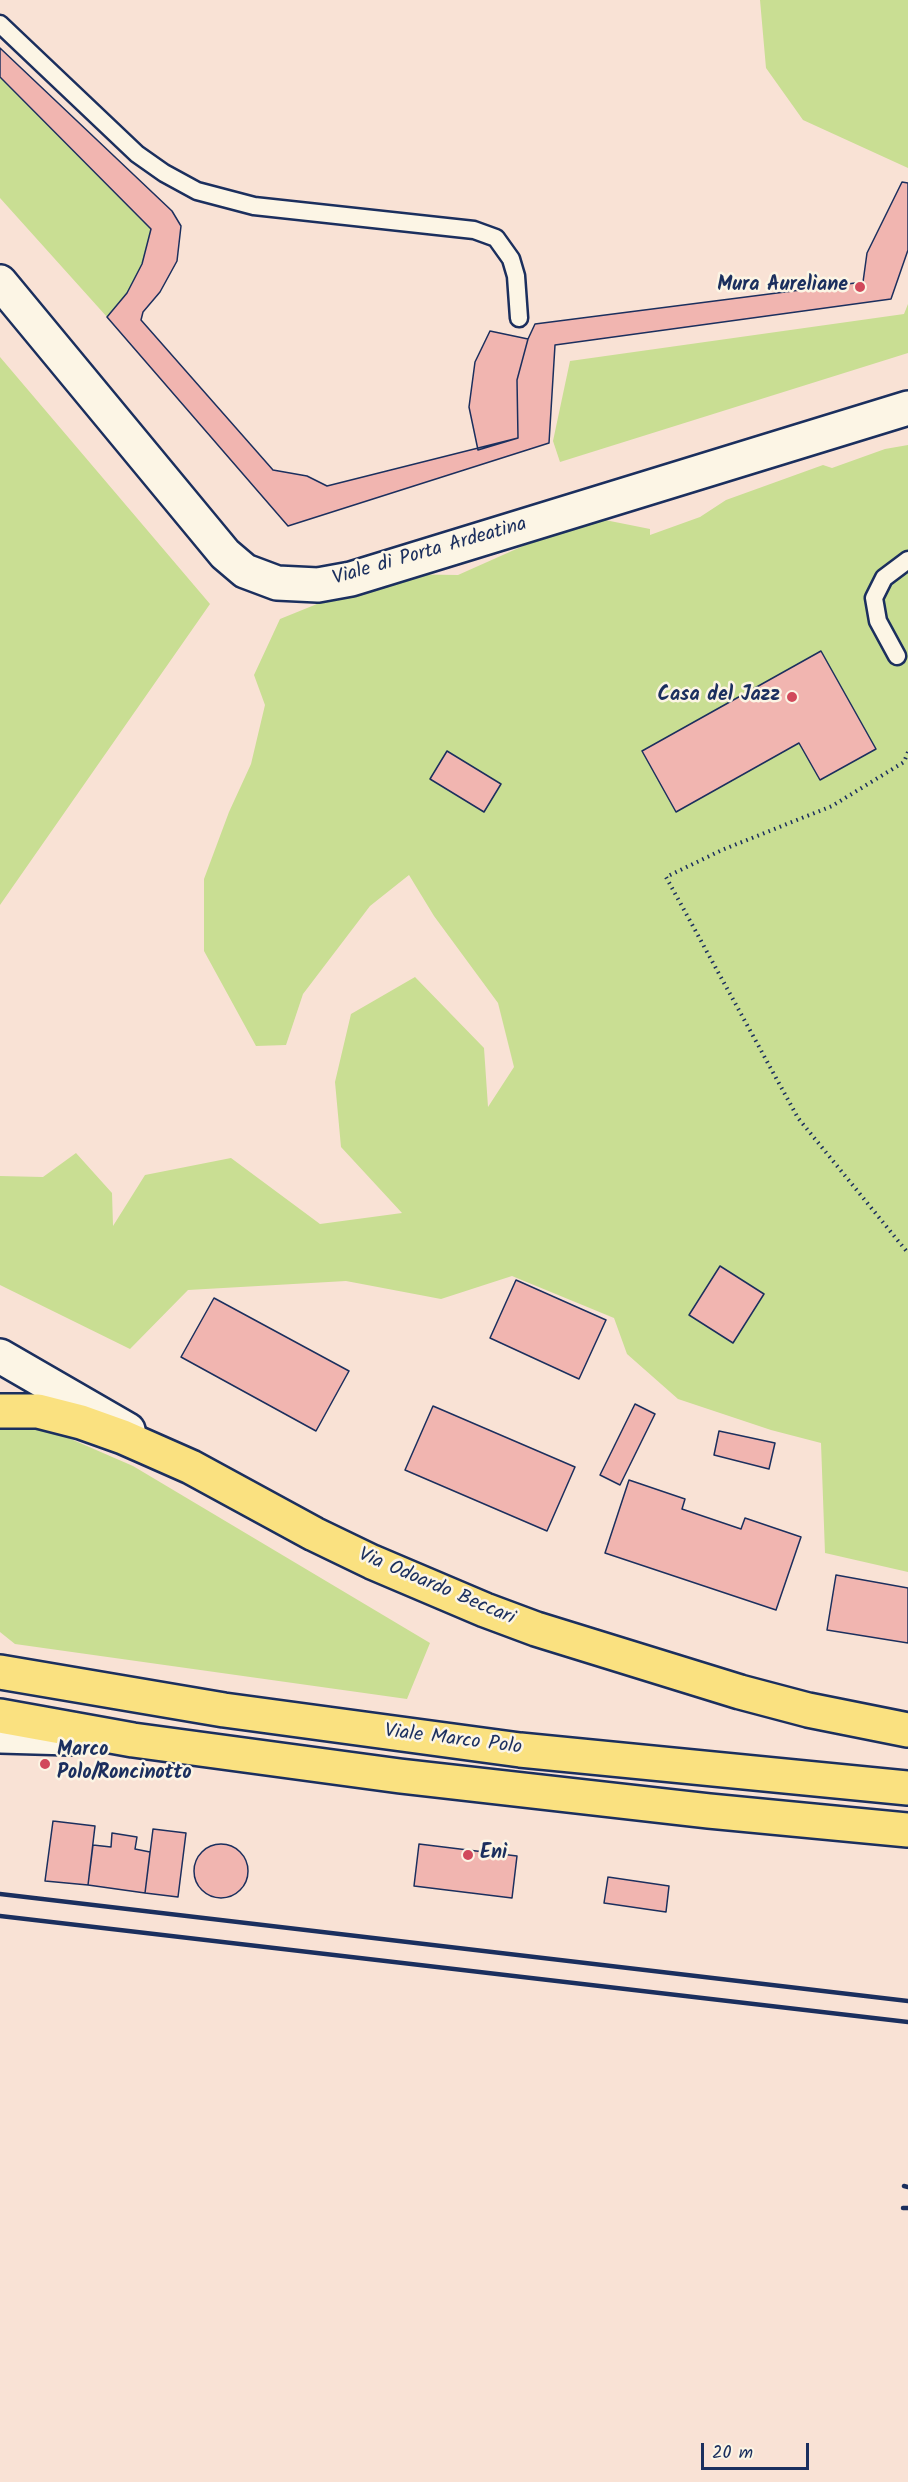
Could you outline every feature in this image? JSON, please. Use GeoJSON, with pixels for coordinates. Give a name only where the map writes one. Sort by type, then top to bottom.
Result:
{"type":"FeatureCollection","features":[{"type":"Feature","properties":{"kind":"main road"},"geometry":{"type":"LineString","coordinates":[[0,1412],[38,1411],[70,1418],[123,1437],[191,1467]]}},
{"type":"Feature","properties":{"kind":"main road","name":"Via Odoardo Beccari"},"geometry":{"type":"LineString","coordinates":[[191,1467],[314,1534],[372,1562],[536,1629],[740,1692],[808,1710],[908,1730]]}},
{"type":"Feature","properties":{"kind":"main road","name":"Viale Marco Polo"},"geometry":{"type":"LineString","coordinates":[[0,1672],[224,1710],[520,1750],[908,1788]]}},
{"type":"Feature","properties":{"kind":"main road","name":"Viale Marco Polo"},"geometry":{"type":"LineString","coordinates":[[0,1716],[133,1740],[501,1788],[908,1830]]}},
{"type":"Feature","properties":{"kind":"street","name":"Viale di Porta Ardeatina"},"geometry":{"type":"LineString","coordinates":[[0,282],[225,554],[245,571],[277,583],[318,585],[351,579],[908,408]]}},
{"type":"Feature","properties":{"kind":"street","name":"Via Odoardo Beccari"},"geometry":{"type":"LineString","coordinates":[[1,1357],[191,1467]]}},
{"type":"Feature","properties":{"kind":"street","name":"Viale Marco Polo"},"geometry":{"type":"LineString","coordinates":[[0,1736],[133,1740]]}},
{"type":"Feature","properties":{"kind":"lane"},"geometry":{"type":"LineString","coordinates":[[0,24],[137,153],[164,173],[197,191],[254,206],[474,231],[496,238],[511,259],[516,276],[519,318]]}},
{"type":"Feature","properties":{"kind":"lane"},"geometry":{"type":"LineString","coordinates":[[897,656],[878,621],[874,598],[884,578],[908,560]]}},
{"type":"Feature","properties":{"kind":"path"},"geometry":{"type":"LineString","coordinates":[[908,752],[904,762],[832,806],[722,850],[666,877],[798,1118],[908,1254]]}},
{"type":"Feature","properties":{"kind":"green space"},"geometry":{"type":"Polygon","coordinates":[[[760,0],[908,0],[908,168],[803,120],[766,68],[760,0]]]}},
{"type":"Feature","properties":{"kind":"green space"},"geometry":{"type":"Polygon","coordinates":[[[0,77],[151,229],[142,264],[127,293],[107,317],[0,198],[0,77]]]}},
{"type":"Feature","properties":{"kind":"green space"},"geometry":{"type":"Polygon","coordinates":[[[908,304],[908,353],[560,462],[553,441],[570,361],[904,314],[908,304]]]}},
{"type":"Feature","properties":{"kind":"green space"},"geometry":{"type":"Polygon","coordinates":[[[0,357],[210,604],[0,905],[0,357]]]}},
{"type":"Feature","properties":{"kind":"green space"},"geometry":{"type":"Polygon","coordinates":[[[908,445],[908,1572],[825,1553],[821,1443],[771,1430],[678,1399],[627,1354],[614,1318],[512,1276],[441,1299],[346,1281],[188,1290],[130,1349],[0,1285],[0,1176],[43,1177],[76,1153],[112,1193],[113,1226],[145,1175],[231,1158],[320,1224],[402,1213],[341,1147],[335,1082],[351,1014],[415,977],[484,1048],[488,1107],[514,1067],[498,1003],[434,916],[409,875],[370,906],[303,994],[286,1045],[256,1046],[204,951],[204,879],[229,812],[251,764],[265,705],[254,675],[280,619],[391,574],[458,575],[523,546],[600,519],[650,529],[650,535],[700,517],[726,500],[823,465],[832,468],[885,449],[908,445]]]}},
{"type":"Feature","properties":{"kind":"green space"},"geometry":{"type":"Polygon","coordinates":[[[34,1423],[133,1466],[430,1643],[407,1699],[15,1644],[0,1632],[0,1426],[34,1423]]]}},
{"type":"Feature","properties":{"kind":"building","name":"Mura Aureliane"},"geometry":{"type":"Polygon","coordinates":[[[0,48],[172,211],[181,226],[177,261],[160,292],[143,312],[141,320],[273,470],[307,476],[327,486],[518,438],[517,380],[528,339],[535,324],[863,282],[867,253],[902,182],[908,183],[908,250],[891,299],[555,345],[549,443],[288,526],[107,317],[127,293],[142,264],[151,229],[0,77],[0,48]]]}},
{"type":"Feature","properties":{"kind":"building"},"geometry":{"type":"Polygon","coordinates":[[[490,331],[528,339],[517,380],[518,438],[478,450],[469,407],[475,362],[490,331]]]}},
{"type":"Feature","properties":{"kind":"building","name":"Casa del Jazz"},"geometry":{"type":"Polygon","coordinates":[[[821,651],[876,749],[820,780],[799,743],[676,812],[642,751],[821,651]]]}},
{"type":"Feature","properties":{"kind":"building"},"geometry":{"type":"Polygon","coordinates":[[[447,751],[501,784],[484,812],[430,779],[447,751]]]}},
{"type":"Feature","properties":{"kind":"building"},"geometry":{"type":"Polygon","coordinates":[[[720,1266],[764,1294],[733,1343],[689,1315],[720,1266]]]}},
{"type":"Feature","properties":{"kind":"building"},"geometry":{"type":"Polygon","coordinates":[[[516,1280],[606,1320],[579,1379],[490,1338],[516,1280]]]}},
{"type":"Feature","properties":{"kind":"building"},"geometry":{"type":"Polygon","coordinates":[[[214,1298],[349,1371],[316,1431],[181,1357],[214,1298]]]}},
{"type":"Feature","properties":{"kind":"building"},"geometry":{"type":"Polygon","coordinates":[[[635,1404],[655,1414],[620,1485],[600,1475],[635,1404]]]}},
{"type":"Feature","properties":{"kind":"building"},"geometry":{"type":"Polygon","coordinates":[[[433,1406],[575,1467],[547,1531],[405,1470],[433,1406]]]}},
{"type":"Feature","properties":{"kind":"building"},"geometry":{"type":"Polygon","coordinates":[[[719,1431],[775,1443],[769,1469],[714,1455],[719,1431]]]}},
{"type":"Feature","properties":{"kind":"building"},"geometry":{"type":"Polygon","coordinates":[[[629,1480],[685,1499],[682,1509],[741,1529],[745,1518],[801,1537],[776,1610],[605,1553],[629,1480]]]}},
{"type":"Feature","properties":{"kind":"building"},"geometry":{"type":"Polygon","coordinates":[[[836,1575],[908,1588],[908,1643],[827,1630],[836,1575]]]}},
{"type":"Feature","properties":{"kind":"building"},"geometry":{"type":"Polygon","coordinates":[[[53,1821],[95,1826],[88,1885],[45,1881],[53,1821]]]}},
{"type":"Feature","properties":{"kind":"building"},"geometry":{"type":"Polygon","coordinates":[[[153,1829],[186,1833],[178,1897],[145,1893],[153,1829]]]}},
{"type":"Feature","properties":{"kind":"building"},"geometry":{"type":"Polygon","coordinates":[[[112,1833],[137,1837],[135,1849],[150,1852],[145,1893],[88,1885],[93,1845],[111,1847],[112,1833]]]}},
{"type":"Feature","properties":{"kind":"building"},"geometry":{"type":"Polygon","coordinates":[[[216,1844],[226,1844],[236,1848],[244,1856],[248,1871],[244,1886],[236,1894],[226,1898],[216,1898],[206,1894],[198,1886],[194,1876],[194,1866],[198,1856],[206,1848],[216,1844]]]}},
{"type":"Feature","properties":{"kind":"building"},"geometry":{"type":"Polygon","coordinates":[[[419,1844],[517,1856],[512,1898],[414,1886],[419,1844]]]}},
{"type":"Feature","properties":{"kind":"building"},"geometry":{"type":"Polygon","coordinates":[[[608,1877],[669,1886],[666,1912],[604,1903],[608,1877]]]}},
{"type":"Feature","properties":{"kind":"railway"},"geometry":{"type":"LineString","coordinates":[[0,1894],[908,2001]]}},
{"type":"Feature","properties":{"kind":"railway"},"geometry":{"type":"LineString","coordinates":[[0,1916],[908,2022]]}},
{"type":"Feature","properties":{"kind":"railway"},"geometry":{"type":"LineString","coordinates":[[904,2186],[908,2187]]}},
{"type":"Feature","properties":{"kind":"railway"},"geometry":{"type":"LineString","coordinates":[[903,2208],[908,2208]]}},
{"type":"Feature","properties":{"kind":"place","name":"Mura Aureliane"},"geometry":{"type":"Point","coordinates":[860,287]}},
{"type":"Feature","properties":{"kind":"place","name":"Casa del Jazz"},"geometry":{"type":"Point","coordinates":[792,697]}},
{"type":"Feature","properties":{"kind":"place","name":"Marco Polo/Roncinotto"},"geometry":{"type":"Point","coordinates":[45,1764]}},
{"type":"Feature","properties":{"kind":"place","name":"Eni"},"geometry":{"type":"Point","coordinates":[468,1855]}}]}
